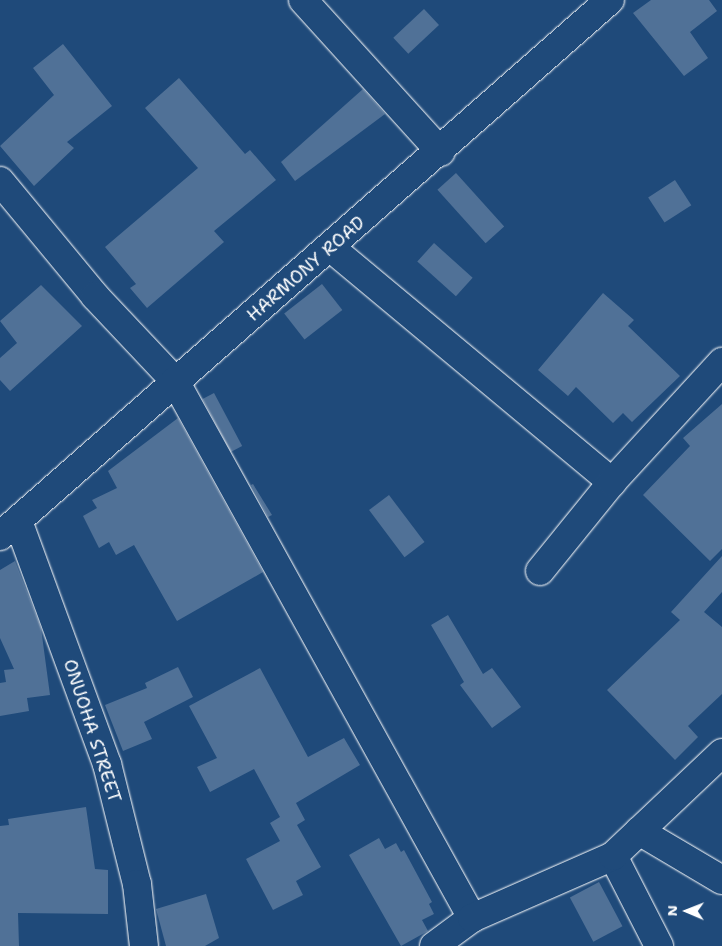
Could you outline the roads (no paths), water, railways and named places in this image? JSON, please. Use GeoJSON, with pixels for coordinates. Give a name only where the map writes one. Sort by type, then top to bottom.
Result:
{"type":"FeatureCollection","features":[{"type":"Feature","properties":{"kind":"street"},"geometry":{"type":"LineString","coordinates":[[303,0],[441,152]]}},
{"type":"Feature","properties":{"kind":"street","name":"HARMONY ROAD"},"geometry":{"type":"LineString","coordinates":[[9,529],[175,381],[441,152],[601,3]]}},
{"type":"Feature","properties":{"kind":"street"},"geometry":{"type":"LineString","coordinates":[[0,181],[95,296],[175,381],[472,918]]}},
{"type":"Feature","properties":{"kind":"street"},"geometry":{"type":"LineString","coordinates":[[331,248],[612,482]]}},
{"type":"Feature","properties":{"kind":"street"},"geometry":{"type":"LineString","coordinates":[[540,571],[612,482],[722,362]]}},
{"type":"Feature","properties":{"kind":"street","name":"ONUOHA STREET"},"geometry":{"type":"LineString","coordinates":[[9,529],[107,764],[137,884],[144,946]]}},
{"type":"Feature","properties":{"kind":"street"},"geometry":{"type":"LineString","coordinates":[[434,946],[472,918],[613,856],[722,753]]}},
{"type":"Feature","properties":{"kind":"street"},"geometry":{"type":"LineString","coordinates":[[639,831],[722,880]]}},
{"type":"Feature","properties":{"kind":"street"},"geometry":{"type":"LineString","coordinates":[[613,856],[658,946]]}}]}
